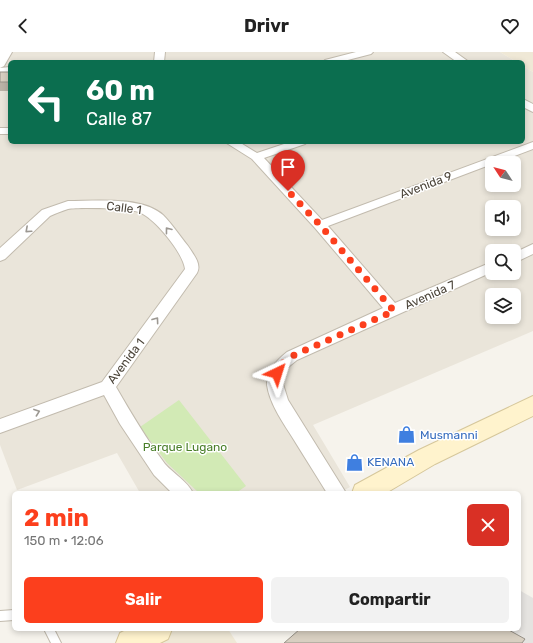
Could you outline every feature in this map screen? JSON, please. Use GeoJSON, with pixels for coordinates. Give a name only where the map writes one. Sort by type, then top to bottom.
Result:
{"type":"FeatureCollection","features":[{"type":"Feature","properties":{"kind":"main road"},"geometry":{"type":"LineString","coordinates":[[368,491],[427,457],[533,405]]}},
{"type":"Feature","properties":{"kind":"main road"},"geometry":{"type":"LineString","coordinates":[[130,643],[154,631]]}},
{"type":"Feature","properties":{"kind":"street"},"geometry":{"type":"LineString","coordinates":[[0,64],[6,52]]}},
{"type":"Feature","properties":{"kind":"street"},"geometry":{"type":"LineString","coordinates":[[336,60],[368,52]]}},
{"type":"Feature","properties":{"kind":"street"},"geometry":{"type":"LineString","coordinates":[[448,52],[461,60]]}},
{"type":"Feature","properties":{"kind":"street"},"geometry":{"type":"LineString","coordinates":[[234,144],[256,157],[320,225],[394,311]]}},
{"type":"Feature","properties":{"kind":"street"},"geometry":{"type":"LineString","coordinates":[[256,157],[295,144]]}},
{"type":"Feature","properties":{"kind":"street","name":"Avenida 9"},"geometry":{"type":"LineString","coordinates":[[320,225],[533,145]]}},
{"type":"Feature","properties":{"kind":"street","name":"Calle 1"},"geometry":{"type":"LineString","coordinates":[[0,256],[46,213],[58,208],[68,205],[130,206],[144,209],[158,218],[191,262]]}},
{"type":"Feature","properties":{"kind":"street"},"geometry":{"type":"LineString","coordinates":[[521,255],[533,249]]}},
{"type":"Feature","properties":{"kind":"street","name":"Avenida 1"},"geometry":{"type":"LineString","coordinates":[[0,426],[108,387],[188,277],[192,270],[191,262]]}},
{"type":"Feature","properties":{"kind":"street","name":"Avenida 7"},"geometry":{"type":"LineString","coordinates":[[336,491],[280,401],[275,384],[277,373],[282,364],[292,356],[485,270]]}},
{"type":"Feature","properties":{"kind":"street"},"geometry":{"type":"LineString","coordinates":[[108,387],[126,419],[160,470],[182,491]]}},
{"type":"Feature","properties":{"kind":"lane"},"geometry":{"type":"LineString","coordinates":[[0,616],[12,615]]}},
{"type":"Feature","properties":{"kind":"lane"},"geometry":{"type":"LineString","coordinates":[[50,631],[56,643]]}},
{"type":"Feature","properties":{"kind":"shaded area"},"geometry":{"type":"Polygon","coordinates":[[[12,52],[500,52],[514,60],[8,60],[8,144],[525,144],[525,67],[533,72],[533,331],[313,425],[350,487],[343,491],[139,491],[117,453],[17,490],[0,445],[0,73],[12,52]]]}},
{"type":"Feature","properties":{"kind":"shaded area"},"geometry":{"type":"Polygon","coordinates":[[[500,52],[533,52],[533,72],[525,67],[525,60],[514,60],[500,52]]]}},
{"type":"Feature","properties":{"kind":"shaded area"},"geometry":{"type":"Polygon","coordinates":[[[521,591],[533,598],[533,643],[505,643],[484,631],[521,631],[521,591]]]}},
{"type":"Feature","properties":{"kind":"shaded area"},"geometry":{"type":"Polygon","coordinates":[[[170,631],[229,631],[237,643],[146,643],[170,631]]]}},
{"type":"Feature","properties":{"kind":"green space","name":"Parque Lugano"},"geometry":{"type":"Polygon","coordinates":[[[179,400],[246,486],[239,491],[197,491],[167,463],[140,427],[179,400]]]}},
{"type":"Feature","properties":{"kind":"building"},"geometry":{"type":"Polygon","coordinates":[[[0,72],[8,72],[8,82],[0,82],[0,72]]]}},
{"type":"Feature","properties":{"kind":"building"},"geometry":{"type":"Polygon","coordinates":[[[298,631],[511,631],[525,639],[522,643],[284,643],[298,631]]]}},
{"type":"Feature","properties":{"kind":"place","name":"Musmanni"},"geometry":{"type":"Point","coordinates":[407,435]}},
{"type":"Feature","properties":{"kind":"place","name":"KENANA"},"geometry":{"type":"Point","coordinates":[354,462]}},
{"type":"Feature","properties":{"kind":"route"},"geometry":{"type":"LineString","coordinates":[[277,373],[282,364],[292,356],[352,328],[394,311],[320,225],[288,191]]}}]}
